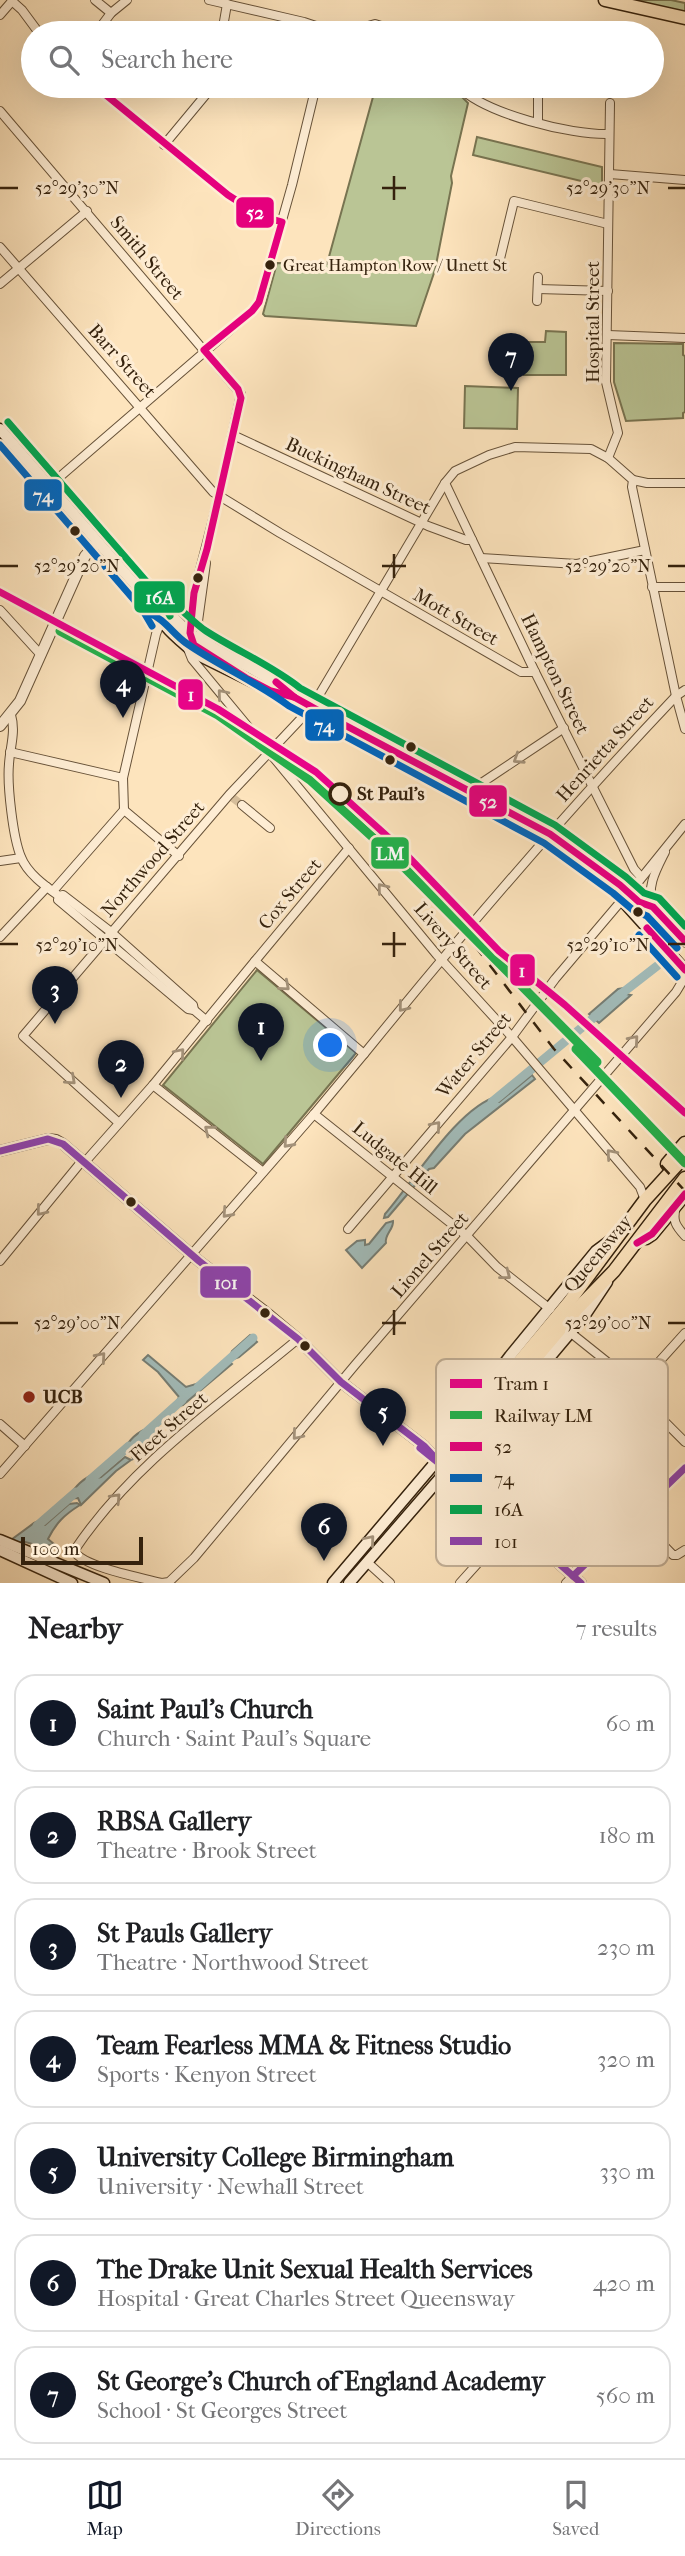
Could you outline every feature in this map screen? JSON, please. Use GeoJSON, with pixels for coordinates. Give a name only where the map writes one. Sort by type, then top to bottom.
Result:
{"type":"FeatureCollection","features":[{"type":"Feature","properties":{"kind":"highway"},"geometry":{"type":"LineString","coordinates":[[605,0],[685,18]]}},
{"type":"Feature","properties":{"kind":"highway"},"geometry":{"type":"LineString","coordinates":[[645,1199],[660,1172],[685,1143]]}},
{"type":"Feature","properties":{"kind":"highway","name":"Queensway"},"geometry":{"type":"LineString","coordinates":[[526,1359],[616,1236],[645,1199],[685,1156]]}},
{"type":"Feature","properties":{"kind":"highway","name":"Queensway"},"geometry":{"type":"LineString","coordinates":[[530,1359],[614,1271],[654,1215],[685,1178]]}},
{"type":"Feature","properties":{"kind":"highway"},"geometry":{"type":"LineString","coordinates":[[636,1243],[652,1234],[682,1198]]}},
{"type":"Feature","properties":{"kind":"main road"},"geometry":{"type":"LineString","coordinates":[[0,429],[151,603],[161,621],[187,646],[197,654],[271,691],[294,697]]}},
{"type":"Feature","properties":{"kind":"main road"},"geometry":{"type":"LineString","coordinates":[[151,603],[159,604],[190,633],[278,683],[294,697],[550,834],[639,902],[653,907],[683,934]]}},
{"type":"Feature","properties":{"kind":"main road"},"geometry":{"type":"LineString","coordinates":[[190,633],[194,645],[247,678]]}},
{"type":"Feature","properties":{"kind":"main road"},"geometry":{"type":"LineString","coordinates":[[581,856],[685,970]]}},
{"type":"Feature","properties":{"kind":"main road"},"geometry":{"type":"LineString","coordinates":[[639,902],[641,910],[664,936],[666,950]]}},
{"type":"Feature","properties":{"kind":"main road"},"geometry":{"type":"LineString","coordinates":[[508,1359],[596,1251],[616,1236]]}},
{"type":"Feature","properties":{"kind":"main road"},"geometry":{"type":"LineString","coordinates":[[549,1359],[591,1307],[614,1271]]}},
{"type":"Feature","properties":{"kind":"main road"},"geometry":{"type":"LineString","coordinates":[[333,1583],[436,1463]]}},
{"type":"Feature","properties":{"kind":"main road"},"geometry":{"type":"LineString","coordinates":[[349,1583],[436,1482]]}},
{"type":"Feature","properties":{"kind":"main road"},"geometry":{"type":"LineString","coordinates":[[0,1540],[104,1583]]}},
{"type":"Feature","properties":{"kind":"main road"},"geometry":{"type":"LineString","coordinates":[[4,1552],[58,1579],[72,1583]]}},
{"type":"Feature","properties":{"kind":"street"},"geometry":{"type":"LineString","coordinates":[[0,15],[13,0],[30,21]]}},
{"type":"Feature","properties":{"kind":"street"},"geometry":{"type":"LineString","coordinates":[[95,0],[111,13]]}},
{"type":"Feature","properties":{"kind":"street"},"geometry":{"type":"LineString","coordinates":[[105,21],[127,0]]}},
{"type":"Feature","properties":{"kind":"street"},"geometry":{"type":"LineString","coordinates":[[209,0],[300,21]]}},
{"type":"Feature","properties":{"kind":"street"},"geometry":{"type":"LineString","coordinates":[[224,21],[227,4]]}},
{"type":"Feature","properties":{"kind":"street"},"geometry":{"type":"LineString","coordinates":[[108,98],[228,195],[261,216],[282,222]]}},
{"type":"Feature","properties":{"kind":"street"},"geometry":{"type":"LineString","coordinates":[[164,145],[203,98]]}},
{"type":"Feature","properties":{"kind":"street"},"geometry":{"type":"LineString","coordinates":[[48,487],[259,302],[313,98]]}},
{"type":"Feature","properties":{"kind":"street"},"geometry":{"type":"LineString","coordinates":[[474,98],[538,123],[609,134]]}},
{"type":"Feature","properties":{"kind":"street"},"geometry":{"type":"LineString","coordinates":[[538,98],[538,123]]}},
{"type":"Feature","properties":{"kind":"street","name":"Hospital Street"},"geometry":{"type":"LineString","coordinates":[[608,458],[618,433],[606,382],[610,103]]}},
{"type":"Feature","properties":{"kind":"street","name":"Smith Street"},"geometry":{"type":"LineString","coordinates":[[0,111],[241,394],[233,435]]}},
{"type":"Feature","properties":{"kind":"street"},"geometry":{"type":"LineString","coordinates":[[610,174],[685,180]]}},
{"type":"Feature","properties":{"kind":"street"},"geometry":{"type":"LineString","coordinates":[[498,267],[514,201],[608,224]]}},
{"type":"Feature","properties":{"kind":"street"},"geometry":{"type":"LineString","coordinates":[[0,285],[87,211]]}},
{"type":"Feature","properties":{"kind":"street","name":"Barr Street"},"geometry":{"type":"LineString","coordinates":[[0,247],[219,496]]}},
{"type":"Feature","properties":{"kind":"street"},"geometry":{"type":"LineString","coordinates":[[537,300],[538,277]]}},
{"type":"Feature","properties":{"kind":"street"},"geometry":{"type":"LineString","coordinates":[[538,289],[608,291]]}},
{"type":"Feature","properties":{"kind":"street"},"geometry":{"type":"LineString","coordinates":[[608,335],[685,338]]}},
{"type":"Feature","properties":{"kind":"street"},"geometry":{"type":"LineString","coordinates":[[190,633],[194,593],[233,435]]}},
{"type":"Feature","properties":{"kind":"street","name":"Buckingham Street"},"geometry":{"type":"LineString","coordinates":[[233,435],[422,523],[472,540]]}},
{"type":"Feature","properties":{"kind":"street"},"geometry":{"type":"LineString","coordinates":[[445,483],[455,471],[489,455],[515,447],[591,450],[608,458],[633,480],[646,483],[685,483]]}},
{"type":"Feature","properties":{"kind":"street"},"geometry":{"type":"LineString","coordinates":[[633,480],[632,487],[652,587],[685,729]]}},
{"type":"Feature","properties":{"kind":"street","name":"Northwood Street"},"geometry":{"type":"LineString","coordinates":[[120,1123],[23,1036],[270,750],[312,707],[445,483]]}},
{"type":"Feature","properties":{"kind":"street","name":"Hampton Street"},"geometry":{"type":"LineString","coordinates":[[445,483],[535,672],[634,869],[641,877]]}},
{"type":"Feature","properties":{"kind":"street","name":"Mott Street"},"geometry":{"type":"LineString","coordinates":[[219,496],[521,672],[535,672]]}},
{"type":"Feature","properties":{"kind":"street"},"geometry":{"type":"LineString","coordinates":[[0,726],[20,701],[85,556],[97,543]]}},
{"type":"Feature","properties":{"kind":"street"},"geometry":{"type":"LineString","coordinates":[[207,549],[206,575],[198,621],[200,630],[210,645]]}},
{"type":"Feature","properties":{"kind":"street"},"geometry":{"type":"LineString","coordinates":[[481,558],[577,564],[645,550]]}},
{"type":"Feature","properties":{"kind":"street"},"geometry":{"type":"LineString","coordinates":[[652,587],[685,587]]}},
{"type":"Feature","properties":{"kind":"street"},"geometry":{"type":"LineString","coordinates":[[0,610],[41,655]]}},
{"type":"Feature","properties":{"kind":"street"},"geometry":{"type":"LineString","coordinates":[[0,937],[53,891],[124,810],[123,778],[142,690],[161,621]]}},
{"type":"Feature","properties":{"kind":"street","name":"Livery Street"},"geometry":{"type":"LineString","coordinates":[[187,646],[192,659],[270,750],[308,800],[441,960],[533,1061],[639,1187],[645,1199]]}},
{"type":"Feature","properties":{"kind":"street","name":"Henrietta Street"},"geometry":{"type":"LineString","coordinates":[[0,1474],[314,1114],[441,960],[592,785],[676,696],[685,690]]}},
{"type":"Feature","properties":{"kind":"street"},"geometry":{"type":"LineString","coordinates":[[11,715],[14,729],[9,782],[15,835],[21,858],[53,891],[63,895],[108,936],[193,1005],[194,1010],[207,1021]]}},
{"type":"Feature","properties":{"kind":"street"},"geometry":{"type":"LineString","coordinates":[[474,793],[480,783],[564,728]]}},
{"type":"Feature","properties":{"kind":"street"},"geometry":{"type":"LineString","coordinates":[[10,752],[123,778]]}},
{"type":"Feature","properties":{"kind":"street"},"geometry":{"type":"LineString","coordinates":[[242,806],[270,828]]}},
{"type":"Feature","properties":{"kind":"street"},"geometry":{"type":"LineString","coordinates":[[124,810],[179,856]]}},
{"type":"Feature","properties":{"kind":"street"},"geometry":{"type":"LineString","coordinates":[[639,902],[636,887],[641,877],[684,830]]}},
{"type":"Feature","properties":{"kind":"street"},"geometry":{"type":"LineString","coordinates":[[653,907],[650,888],[667,846]]}},
{"type":"Feature","properties":{"kind":"street","name":"Cox Street"},"geometry":{"type":"LineString","coordinates":[[0,1261],[83,1162],[153,1085],[349,848]]}},
{"type":"Feature","properties":{"kind":"street"},"geometry":{"type":"LineString","coordinates":[[0,861],[21,858]]}},
{"type":"Feature","properties":{"kind":"street","name":"Water Street"},"geometry":{"type":"LineString","coordinates":[[348,1229],[354,1218],[512,1037],[555,979],[622,900]]}},
{"type":"Feature","properties":{"kind":"street"},"geometry":{"type":"LineString","coordinates":[[255,961],[364,1054]]}},
{"type":"Feature","properties":{"kind":"street","name":"Lionel Street"},"geometry":{"type":"LineString","coordinates":[[169,1582],[194,1558],[341,1382],[676,992],[685,977]]}},
{"type":"Feature","properties":{"kind":"street"},"geometry":{"type":"LineString","coordinates":[[153,1085],[263,1172]]}},
{"type":"Feature","properties":{"kind":"street","name":"Ludgate Hill"},"geometry":{"type":"LineString","coordinates":[[314,1114],[467,1236],[497,1267],[550,1309]]}},
{"type":"Feature","properties":{"kind":"street"},"geometry":{"type":"LineString","coordinates":[[0,1151],[48,1139],[56,1140],[191,1254],[298,1339],[341,1382],[429,1450],[436,1459]]}},
{"type":"Feature","properties":{"kind":"street"},"geometry":{"type":"LineString","coordinates":[[682,1198],[674,1220],[685,1236]]}},
{"type":"Feature","properties":{"kind":"street"},"geometry":{"type":"LineString","coordinates":[[661,1359],[685,1332]]}},
{"type":"Feature","properties":{"kind":"street"},"geometry":{"type":"LineString","coordinates":[[571,1333],[604,1359]]}},
{"type":"Feature","properties":{"kind":"street","name":"Fleet Street"},"geometry":{"type":"LineString","coordinates":[[169,1582],[162,1583],[87,1562],[75,1555],[74,1551],[96,1518],[145,1466],[298,1339]]}},
{"type":"Feature","properties":{"kind":"street"},"geometry":{"type":"LineString","coordinates":[[0,1424],[25,1446]]}},
{"type":"Feature","properties":{"kind":"street"},"geometry":{"type":"LineString","coordinates":[[668,1425],[685,1442]]}},
{"type":"Feature","properties":{"kind":"street"},"geometry":{"type":"LineString","coordinates":[[668,1484],[685,1468]]}},
{"type":"Feature","properties":{"kind":"street"},"geometry":{"type":"LineString","coordinates":[[668,1550],[673,1555],[685,1550]]}},
{"type":"Feature","properties":{"kind":"street"},"geometry":{"type":"LineString","coordinates":[[367,1562],[390,1583]]}},
{"type":"Feature","properties":{"kind":"street"},"geometry":{"type":"LineString","coordinates":[[460,1583],[475,1566]]}},
{"type":"Feature","properties":{"kind":"street"},"geometry":{"type":"LineString","coordinates":[[558,1566],[573,1581],[587,1566]]}},
{"type":"Feature","properties":{"kind":"green space"},"geometry":{"type":"Polygon","coordinates":[[[628,0],[671,0],[685,3],[685,12],[628,0]]]}},
{"type":"Feature","properties":{"kind":"green space"},"geometry":{"type":"Polygon","coordinates":[[[373,98],[463,98],[468,103],[451,176],[452,183],[435,270],[416,326],[263,314],[277,263],[327,264],[373,98]]]}},
{"type":"Feature","properties":{"kind":"green space"},"geometry":{"type":"Polygon","coordinates":[[[477,137],[602,167],[602,186],[473,155],[477,137]]]}},
{"type":"Feature","properties":{"kind":"green space"},"geometry":{"type":"Polygon","coordinates":[[[546,331],[566,332],[566,375],[524,375],[524,342],[545,342],[546,331]]]}},
{"type":"Feature","properties":{"kind":"green space"},"geometry":{"type":"Polygon","coordinates":[[[614,343],[683,344],[683,418],[626,421],[614,382],[614,343]]]}},
{"type":"Feature","properties":{"kind":"green space"},"geometry":{"type":"Polygon","coordinates":[[[465,386],[518,388],[517,429],[464,428],[465,386]]]}},
{"type":"Feature","properties":{"kind":"green space"},"geometry":{"type":"Polygon","coordinates":[[[257,970],[356,1053],[263,1164],[163,1085],[257,970]]]}},
{"type":"Feature","properties":{"kind":"water"},"geometry":{"type":"Polygon","coordinates":[[[630,987],[626,994],[631,995],[599,1023],[589,1014],[618,989],[630,987]]]}},
{"type":"Feature","properties":{"kind":"water"},"geometry":{"type":"Polygon","coordinates":[[[532,1075],[535,1079],[465,1134],[434,1168],[429,1169],[388,1217],[384,1218],[438,1146],[468,1114],[484,1102],[499,1096],[495,1102],[499,1102],[532,1075]]]}},
{"type":"Feature","properties":{"kind":"water"},"geometry":{"type":"Polygon","coordinates":[[[393,1221],[386,1243],[362,1268],[346,1250],[357,1241],[365,1240],[365,1245],[369,1244],[386,1223],[393,1221]]]}},
{"type":"Feature","properties":{"kind":"water"},"geometry":{"type":"Polygon","coordinates":[[[250,1335],[257,1342],[239,1357],[228,1361],[232,1351],[250,1335]]]}},
{"type":"Feature","properties":{"kind":"water"},"geometry":{"type":"Polygon","coordinates":[[[148,1355],[186,1387],[206,1381],[206,1384],[232,1364],[183,1405],[174,1407],[179,1397],[158,1372],[143,1360],[148,1355]]]}},
{"type":"Feature","properties":{"kind":"water"},"geometry":{"type":"Polygon","coordinates":[[[152,1427],[149,1433],[155,1429],[159,1434],[133,1459],[131,1452],[121,1453],[137,1434],[152,1427]]]}},
{"type":"Feature","properties":{"kind":"water"},"geometry":{"type":"Polygon","coordinates":[[[125,1457],[131,1460],[81,1505],[78,1498],[67,1499],[84,1480],[98,1473],[97,1478],[101,1477],[125,1457]]]}},
{"type":"Feature","properties":{"kind":"water"},"geometry":{"type":"Polygon","coordinates":[[[69,1504],[80,1505],[69,1512],[51,1533],[48,1539],[54,1544],[43,1547],[22,1541],[0,1555],[0,1548],[34,1523],[44,1519],[41,1525],[45,1525],[69,1504]]]}},
{"type":"Feature","properties":{"kind":"waterway"},"geometry":{"type":"LineString","coordinates":[[621,994],[657,966]]}},
{"type":"Feature","properties":{"kind":"waterway"},"geometry":{"type":"LineString","coordinates":[[492,1102],[603,1010]]}},
{"type":"Feature","properties":{"kind":"waterway"},"geometry":{"type":"LineString","coordinates":[[198,1387],[253,1338]]}},
{"type":"Feature","properties":{"kind":"waterway"},"geometry":{"type":"LineString","coordinates":[[143,1435],[182,1400]]}},
{"type":"Feature","properties":{"kind":"waterway"},"geometry":{"type":"LineString","coordinates":[[90,1480],[129,1446]]}},
{"type":"Feature","properties":{"kind":"waterway"},"geometry":{"type":"LineString","coordinates":[[37,1526],[76,1492]]}},
{"type":"Feature","properties":{"kind":"tunnel"},"geometry":{"type":"LineString","coordinates":[[233,798],[242,805]]}},
{"type":"Feature","properties":{"kind":"railway"},"geometry":{"type":"LineString","coordinates":[[475,946],[554,1049],[685,1191]]}},
{"type":"Feature","properties":{"kind":"tram line","name":"1"},"geometry":{"type":"LineString","coordinates":[[0,592],[218,709],[316,772],[397,845],[499,951],[565,1005],[685,1113]]}},
{"type":"Feature","properties":{"kind":"rail line","name":"LM"},"geometry":{"type":"LineString","coordinates":[[60,631],[218,715],[310,780],[392,855],[597,1062]]}},
{"type":"Feature","properties":{"kind":"rail line","name":"LM"},"geometry":{"type":"LineString","coordinates":[[576,1049],[685,1163]]}},
{"type":"Feature","properties":{"kind":"transit line","name":"52"},"geometry":{"type":"LineString","coordinates":[[110,98],[228,195],[261,216],[282,222],[259,302],[252,311],[204,350],[238,389],[241,398],[207,549],[194,593],[190,633],[194,645],[246,678],[271,691],[294,697]]}},
{"type":"Feature","properties":{"kind":"transit line","name":"16A"},"geometry":{"type":"LineString","coordinates":[[8,422],[159,596],[170,616]]}},
{"type":"Feature","properties":{"kind":"transit line","name":"74"},"geometry":{"type":"LineString","coordinates":[[0,445],[142,609],[152,626]]}},
{"type":"Feature","properties":{"kind":"transit line","name":"16A"},"geometry":{"type":"LineString","coordinates":[[154,593],[175,604],[206,631],[300,688],[555,825],[644,893],[659,898],[685,926]]}},
{"type":"Feature","properties":{"kind":"transit line","name":"74"},"geometry":{"type":"LineString","coordinates":[[148,613],[199,651],[289,706],[544,843],[633,910],[647,916],[677,948]]}},
{"type":"Feature","properties":{"kind":"transit line","name":"52"},"geometry":{"type":"LineString","coordinates":[[276,682],[294,697],[339,722],[550,834],[639,902],[653,907],[685,941]]}},
{"type":"Feature","properties":{"kind":"transit line","name":"52"},"geometry":{"type":"LineString","coordinates":[[647,928],[685,970]]}},
{"type":"Feature","properties":{"kind":"transit line","name":"74"},"geometry":{"type":"LineString","coordinates":[[639,935],[677,977]]}},
{"type":"Feature","properties":{"kind":"transit line","name":"101"},"geometry":{"type":"LineString","coordinates":[[0,1151],[48,1139],[63,1144],[199,1261],[298,1339],[341,1382],[424,1446],[436,1459]]}},
{"type":"Feature","properties":{"kind":"transit line","name":"52"},"geometry":{"type":"LineString","coordinates":[[637,1243],[652,1234],[685,1194]]}},
{"type":"Feature","properties":{"kind":"transit line","name":"101"},"geometry":{"type":"LineString","coordinates":[[420,1448],[436,1461]]}},
{"type":"Feature","properties":{"kind":"transit line","name":"101"},"geometry":{"type":"LineString","coordinates":[[668,1484],[685,1468]]}},
{"type":"Feature","properties":{"kind":"transit line","name":"101"},"geometry":{"type":"LineString","coordinates":[[562,1566],[581,1583]]}},
{"type":"Feature","properties":{"kind":"transit line","name":"101"},"geometry":{"type":"LineString","coordinates":[[573,1576],[583,1566]]}},
{"type":"Feature","properties":{"kind":"place","name":"Great Hampton Row / Unett St"},"geometry":{"type":"Point","coordinates":[270,265]}},
{"type":"Feature","properties":{"kind":"place","name":"St George's Church of England Academy"},"geometry":{"type":"Point","coordinates":[511,391]}},
{"type":"Feature","properties":{"kind":"place","name":"Team Fearless MMA & Fitness Studio"},"geometry":{"type":"Point","coordinates":[123,718]}},
{"type":"Feature","properties":{"kind":"place","name":"St Paul's"},"geometry":{"type":"Point","coordinates":[340,794]}},
{"type":"Feature","properties":{"kind":"place","name":"St Pauls Gallery"},"geometry":{"type":"Point","coordinates":[55,1024]}},
{"type":"Feature","properties":{"kind":"place","name":"Saint Paul's Church"},"geometry":{"type":"Point","coordinates":[261,1061]}},
{"type":"Feature","properties":{"kind":"place","name":"RBSA Gallery"},"geometry":{"type":"Point","coordinates":[121,1098]}},
{"type":"Feature","properties":{"kind":"place","name":"UCB"},"geometry":{"type":"Point","coordinates":[29,1397]}},
{"type":"Feature","properties":{"kind":"place","name":"University College Birmingham"},"geometry":{"type":"Point","coordinates":[383,1446]}},
{"type":"Feature","properties":{"kind":"place","name":"The Drake Unit Sexual Health Services"},"geometry":{"type":"Point","coordinates":[324,1561]}}]}
